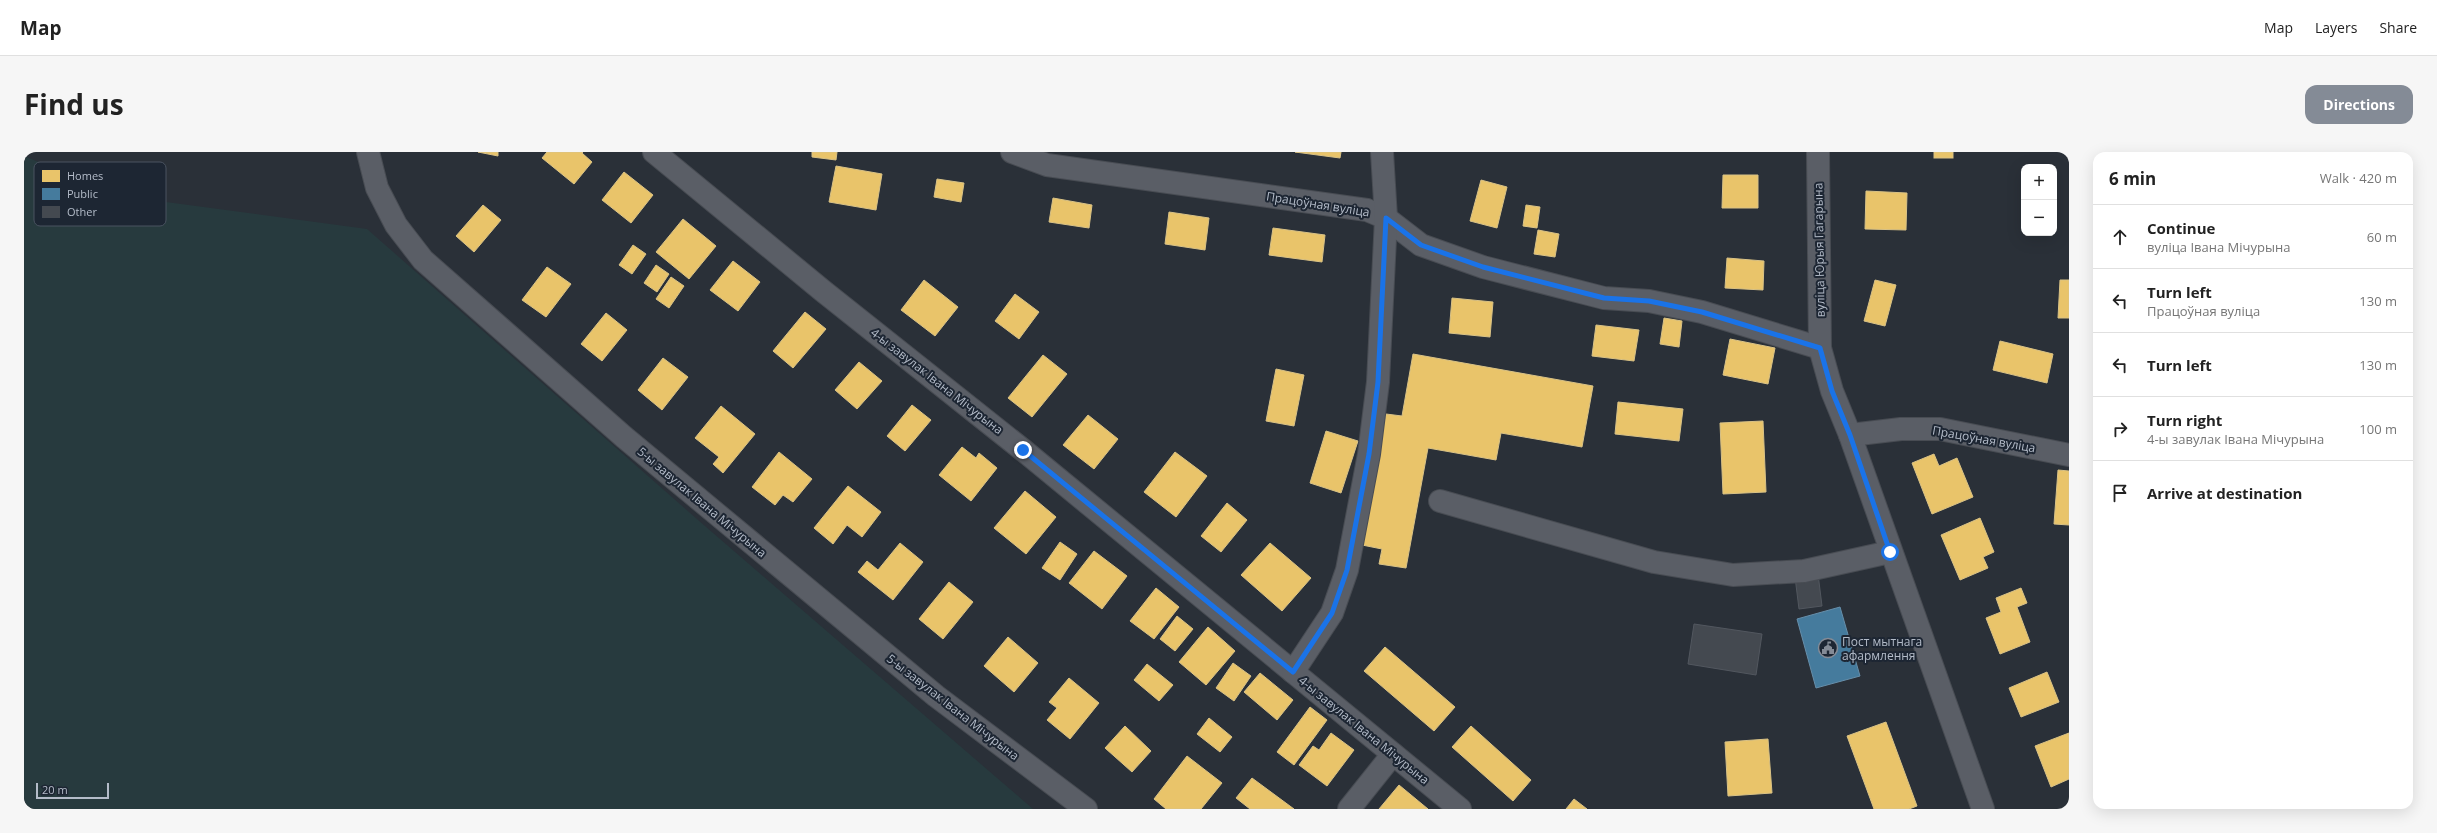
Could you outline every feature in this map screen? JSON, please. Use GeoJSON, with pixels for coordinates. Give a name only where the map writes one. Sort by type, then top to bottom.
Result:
{"type":"FeatureCollection","features":[{"type":"Feature","properties":{"kind":"street","name":"5-ы завулак Івана Мічурына"},"geometry":{"type":"LineString","coordinates":[[368,152],[377,188],[396,225],[423,260],[624,437],[930,691],[1086,809]]}},
{"type":"Feature","properties":{"kind":"street","name":"4-ы завулак Івана Мічурына"},"geometry":{"type":"LineString","coordinates":[[654,152],[816,286],[1023,450],[1460,809]]}},
{"type":"Feature","properties":{"kind":"street","name":"Працоўная вуліца"},"geometry":{"type":"LineString","coordinates":[[1013,152],[1047,166],[1360,209],[1386,218],[1421,245],[1483,267],[1604,298],[1649,301],[1702,312],[1820,348]]}},
{"type":"Feature","properties":{"kind":"street"},"geometry":{"type":"LineString","coordinates":[[1293,672],[1332,613],[1347,570],[1369,454],[1378,382],[1386,218],[1382,152]]}},
{"type":"Feature","properties":{"kind":"street","name":"вуліца Юрыя Гагарына"},"geometry":{"type":"LineString","coordinates":[[1818,152],[1820,348],[1832,391],[1850,435],[1890,552],[1983,809]]}},
{"type":"Feature","properties":{"kind":"street","name":"Працоўная вуліца"},"geometry":{"type":"LineString","coordinates":[[1850,435],[1901,429],[1940,429],[2069,455]]}},
{"type":"Feature","properties":{"kind":"street"},"geometry":{"type":"LineString","coordinates":[[1440,501],[1654,562],[1733,575],[1804,571],[1890,552]]}},
{"type":"Feature","properties":{"kind":"street"},"geometry":{"type":"LineString","coordinates":[[1349,809],[1393,754]]}},
{"type":"Feature","properties":{"kind":"green space"},"geometry":{"type":"Polygon","coordinates":[[[24,156],[39,162],[34,162],[34,226],[166,226],[166,202],[367,229],[698,520],[1033,809],[24,809],[24,156]]]}},
{"type":"Feature","properties":{"kind":"building: Homes"},"geometry":{"type":"Polygon","coordinates":[[[478,152],[498,152],[498,156],[478,152]]]}},
{"type":"Feature","properties":{"kind":"building: Homes"},"geometry":{"type":"Polygon","coordinates":[[[547,152],[583,152],[582,153],[592,162],[574,184],[542,158],[547,152]]]}},
{"type":"Feature","properties":{"kind":"building: Homes"},"geometry":{"type":"Polygon","coordinates":[[[812,152],[837,152],[836,160],[812,157],[812,152]]]}},
{"type":"Feature","properties":{"kind":"building: Homes"},"geometry":{"type":"Polygon","coordinates":[[[1295,152],[1341,152],[1340,158],[1295,152]]]}},
{"type":"Feature","properties":{"kind":"building: Homes"},"geometry":{"type":"Polygon","coordinates":[[[1934,152],[1953,152],[1953,158],[1934,158],[1934,152]]]}},
{"type":"Feature","properties":{"kind":"building: Homes"},"geometry":{"type":"Polygon","coordinates":[[[836,166],[882,174],[876,210],[829,202],[836,166]]]}},
{"type":"Feature","properties":{"kind":"building: Homes"},"geometry":{"type":"Polygon","coordinates":[[[624,172],[653,195],[631,223],[602,200],[624,172]]]}},
{"type":"Feature","properties":{"kind":"building: Homes"},"geometry":{"type":"Polygon","coordinates":[[[1723,175],[1758,175],[1758,208],[1722,208],[1723,175]]]}},
{"type":"Feature","properties":{"kind":"building: Homes"},"geometry":{"type":"Polygon","coordinates":[[[937,179],[964,183],[961,202],[934,197],[937,179]]]}},
{"type":"Feature","properties":{"kind":"building: Homes"},"geometry":{"type":"Polygon","coordinates":[[[1481,180],[1507,187],[1497,228],[1470,221],[1481,180]]]}},
{"type":"Feature","properties":{"kind":"building: Homes"},"geometry":{"type":"Polygon","coordinates":[[[1866,191],[1907,193],[1906,230],[1865,229],[1866,191]]]}},
{"type":"Feature","properties":{"kind":"building: Homes"},"geometry":{"type":"Polygon","coordinates":[[[1053,198],[1092,205],[1089,228],[1049,222],[1053,198]]]}},
{"type":"Feature","properties":{"kind":"building: Homes"},"geometry":{"type":"Polygon","coordinates":[[[483,205],[501,220],[474,252],[456,236],[483,205]]]}},
{"type":"Feature","properties":{"kind":"building: Homes"},"geometry":{"type":"Polygon","coordinates":[[[1526,205],[1540,207],[1537,228],[1523,226],[1526,205]]]}},
{"type":"Feature","properties":{"kind":"building: Homes"},"geometry":{"type":"Polygon","coordinates":[[[1169,212],[1209,218],[1205,250],[1165,244],[1169,212]]]}},
{"type":"Feature","properties":{"kind":"building: Homes"},"geometry":{"type":"Polygon","coordinates":[[[683,219],[716,246],[689,279],[656,252],[683,219]]]}},
{"type":"Feature","properties":{"kind":"building: Homes"},"geometry":{"type":"Polygon","coordinates":[[[1273,228],[1325,235],[1322,262],[1269,255],[1273,228]]]}},
{"type":"Feature","properties":{"kind":"building: Homes"},"geometry":{"type":"Polygon","coordinates":[[[1538,230],[1559,234],[1555,257],[1534,254],[1538,230]]]}},
{"type":"Feature","properties":{"kind":"building: Homes"},"geometry":{"type":"Polygon","coordinates":[[[633,245],[646,254],[632,274],[619,265],[633,245]]]}},
{"type":"Feature","properties":{"kind":"building: Homes"},"geometry":{"type":"Polygon","coordinates":[[[1727,258],[1764,261],[1763,290],[1725,288],[1727,258]]]}},
{"type":"Feature","properties":{"kind":"building: Homes"},"geometry":{"type":"Polygon","coordinates":[[[733,261],[760,282],[738,311],[710,290],[733,261]]]}},
{"type":"Feature","properties":{"kind":"building: Homes"},"geometry":{"type":"Polygon","coordinates":[[[656,265],[669,274],[657,292],[644,283],[656,265]]]}},
{"type":"Feature","properties":{"kind":"building: Homes"},"geometry":{"type":"Polygon","coordinates":[[[547,267],[571,284],[546,317],[522,300],[547,267]]]}},
{"type":"Feature","properties":{"kind":"building: Homes"},"geometry":{"type":"Polygon","coordinates":[[[671,277],[684,286],[669,308],[656,299],[671,277]]]}},
{"type":"Feature","properties":{"kind":"building: Homes"},"geometry":{"type":"Polygon","coordinates":[[[924,280],[958,307],[935,336],[901,310],[924,280]]]}},
{"type":"Feature","properties":{"kind":"building: Homes"},"geometry":{"type":"Polygon","coordinates":[[[1875,280],[1896,285],[1885,326],[1864,321],[1875,280]]]}},
{"type":"Feature","properties":{"kind":"building: Homes"},"geometry":{"type":"Polygon","coordinates":[[[2060,280],[2069,280],[2069,318],[2058,318],[2060,280]]]}},
{"type":"Feature","properties":{"kind":"building: Homes"},"geometry":{"type":"Polygon","coordinates":[[[1015,294],[1039,312],[1019,339],[995,321],[1015,294]]]}},
{"type":"Feature","properties":{"kind":"building: Homes"},"geometry":{"type":"Polygon","coordinates":[[[1452,298],[1493,302],[1490,337],[1449,333],[1452,298]]]}},
{"type":"Feature","properties":{"kind":"building: Homes"},"geometry":{"type":"Polygon","coordinates":[[[805,312],[826,329],[793,368],[773,351],[805,312]]]}},
{"type":"Feature","properties":{"kind":"building: Homes"},"geometry":{"type":"Polygon","coordinates":[[[606,313],[627,330],[602,361],[581,344],[606,313]]]}},
{"type":"Feature","properties":{"kind":"building: Homes"},"geometry":{"type":"Polygon","coordinates":[[[1664,318],[1682,321],[1679,347],[1660,344],[1664,318]]]}},
{"type":"Feature","properties":{"kind":"building: Homes"},"geometry":{"type":"Polygon","coordinates":[[[1596,325],[1639,330],[1634,361],[1592,356],[1596,325]]]}},
{"type":"Feature","properties":{"kind":"building: Homes"},"geometry":{"type":"Polygon","coordinates":[[[1730,339],[1775,348],[1768,384],[1723,375],[1730,339]]]}},
{"type":"Feature","properties":{"kind":"building: Homes"},"geometry":{"type":"Polygon","coordinates":[[[2000,341],[2053,354],[2047,383],[1993,370],[2000,341]]]}},
{"type":"Feature","properties":{"kind":"building: Homes"},"geometry":{"type":"Polygon","coordinates":[[[1413,354],[1593,386],[1582,447],[1501,433],[1496,460],[1428,448],[1406,568],[1379,564],[1382,549],[1362,545],[1386,414],[1402,416],[1413,354]]]}},
{"type":"Feature","properties":{"kind":"building: Homes"},"geometry":{"type":"Polygon","coordinates":[[[1043,355],[1067,374],[1032,417],[1008,398],[1043,355]]]}},
{"type":"Feature","properties":{"kind":"building: Homes"},"geometry":{"type":"Polygon","coordinates":[[[663,358],[688,377],[662,410],[638,390],[663,358]]]}},
{"type":"Feature","properties":{"kind":"building: Homes"},"geometry":{"type":"Polygon","coordinates":[[[859,362],[882,381],[857,409],[835,390],[859,362]]]}},
{"type":"Feature","properties":{"kind":"building: Homes"},"geometry":{"type":"Polygon","coordinates":[[[1276,369],[1304,375],[1294,426],[1266,421],[1276,369]]]}},
{"type":"Feature","properties":{"kind":"building: Homes"},"geometry":{"type":"Polygon","coordinates":[[[1618,402],[1683,409],[1679,441],[1615,434],[1618,402]]]}},
{"type":"Feature","properties":{"kind":"building: Homes"},"geometry":{"type":"Polygon","coordinates":[[[912,405],[931,420],[905,451],[887,436],[912,405]]]}},
{"type":"Feature","properties":{"kind":"building: Homes"},"geometry":{"type":"Polygon","coordinates":[[[721,406],[755,434],[723,473],[713,464],[719,457],[695,438],[721,406]]]}},
{"type":"Feature","properties":{"kind":"building: Homes"},"geometry":{"type":"Polygon","coordinates":[[[1088,415],[1118,439],[1094,469],[1063,445],[1088,415]]]}},
{"type":"Feature","properties":{"kind":"building: Homes"},"geometry":{"type":"Polygon","coordinates":[[[1763,421],[1766,492],[1723,494],[1720,423],[1763,421]]]}},
{"type":"Feature","properties":{"kind":"building: Homes"},"geometry":{"type":"Polygon","coordinates":[[[1326,431],[1358,441],[1341,493],[1310,483],[1326,431]]]}},
{"type":"Feature","properties":{"kind":"building: Homes"},"geometry":{"type":"Polygon","coordinates":[[[962,447],[976,458],[979,453],[997,468],[971,501],[939,475],[962,447]]]}},
{"type":"Feature","properties":{"kind":"building: Homes"},"geometry":{"type":"Polygon","coordinates":[[[779,452],[812,479],[793,502],[783,495],[775,505],[752,487],[779,452]]]}},
{"type":"Feature","properties":{"kind":"building: Homes"},"geometry":{"type":"Polygon","coordinates":[[[1175,452],[1207,476],[1176,517],[1144,492],[1175,452]]]}},
{"type":"Feature","properties":{"kind":"building: Homes"},"geometry":{"type":"Polygon","coordinates":[[[1934,454],[1939,466],[1957,458],[1973,497],[1932,514],[1912,463],[1934,454]]]}},
{"type":"Feature","properties":{"kind":"building: Homes"},"geometry":{"type":"Polygon","coordinates":[[[2058,470],[2069,471],[2069,525],[2054,524],[2058,470]]]}},
{"type":"Feature","properties":{"kind":"building: Homes"},"geometry":{"type":"Polygon","coordinates":[[[848,486],[881,512],[862,537],[847,525],[833,544],[814,528],[848,486]]]}},
{"type":"Feature","properties":{"kind":"building: Homes"},"geometry":{"type":"Polygon","coordinates":[[[1025,491],[1056,517],[1026,554],[994,528],[1025,491]]]}},
{"type":"Feature","properties":{"kind":"building: Homes"},"geometry":{"type":"Polygon","coordinates":[[[1227,503],[1247,520],[1221,552],[1201,536],[1227,503]]]}},
{"type":"Feature","properties":{"kind":"building: Homes"},"geometry":{"type":"Polygon","coordinates":[[[1980,518],[1994,552],[1983,557],[1988,568],[1960,580],[1941,535],[1980,518]]]}},
{"type":"Feature","properties":{"kind":"building: Homes"},"geometry":{"type":"Polygon","coordinates":[[[1060,542],[1077,554],[1060,580],[1042,568],[1060,542]]]}},
{"type":"Feature","properties":{"kind":"building: Homes"},"geometry":{"type":"Polygon","coordinates":[[[900,543],[923,562],[893,600],[858,572],[867,561],[878,570],[900,543]]]}},
{"type":"Feature","properties":{"kind":"building: Homes"},"geometry":{"type":"Polygon","coordinates":[[[1270,543],[1311,578],[1282,611],[1241,575],[1270,543]]]}},
{"type":"Feature","properties":{"kind":"building: Homes"},"geometry":{"type":"Polygon","coordinates":[[[1094,551],[1127,576],[1102,609],[1069,583],[1094,551]]]}},
{"type":"Feature","properties":{"kind":"building: Homes"},"geometry":{"type":"Polygon","coordinates":[[[949,582],[973,602],[943,639],[919,619],[949,582]]]}},
{"type":"Feature","properties":{"kind":"building: Homes"},"geometry":{"type":"Polygon","coordinates":[[[1156,588],[1179,607],[1154,639],[1130,621],[1156,588]]]}},
{"type":"Feature","properties":{"kind":"building: Homes"},"geometry":{"type":"Polygon","coordinates":[[[2021,588],[2027,603],[2017,607],[2030,642],[2000,654],[1986,618],[2001,612],[1996,598],[2021,588]]]}},
{"type":"Feature","properties":{"kind":"building: Homes"},"geometry":{"type":"Polygon","coordinates":[[[1177,616],[1193,629],[1175,651],[1160,639],[1177,616]]]}},
{"type":"Feature","properties":{"kind":"building: Homes"},"geometry":{"type":"Polygon","coordinates":[[[1208,627],[1235,651],[1206,685],[1179,662],[1208,627]]]}},
{"type":"Feature","properties":{"kind":"building: Homes"},"geometry":{"type":"Polygon","coordinates":[[[1008,637],[1038,663],[1014,692],[984,666],[1008,637]]]}},
{"type":"Feature","properties":{"kind":"building: Homes"},"geometry":{"type":"Polygon","coordinates":[[[1385,647],[1455,707],[1434,731],[1364,671],[1385,647]]]}},
{"type":"Feature","properties":{"kind":"building: Homes"},"geometry":{"type":"Polygon","coordinates":[[[1233,663],[1251,676],[1234,701],[1216,688],[1233,663]]]}},
{"type":"Feature","properties":{"kind":"building: Homes"},"geometry":{"type":"Polygon","coordinates":[[[1147,664],[1173,685],[1159,701],[1134,680],[1147,664]]]}},
{"type":"Feature","properties":{"kind":"building: Homes"},"geometry":{"type":"Polygon","coordinates":[[[2047,672],[2059,702],[2021,717],[2009,688],[2047,672]]]}},
{"type":"Feature","properties":{"kind":"building: Homes"},"geometry":{"type":"Polygon","coordinates":[[[1260,673],[1293,700],[1277,720],[1244,692],[1260,673]]]}},
{"type":"Feature","properties":{"kind":"building: Homes"},"geometry":{"type":"Polygon","coordinates":[[[1069,678],[1099,703],[1070,739],[1047,720],[1057,708],[1049,702],[1069,678]]]}},
{"type":"Feature","properties":{"kind":"building: Homes"},"geometry":{"type":"Polygon","coordinates":[[[1310,707],[1327,720],[1294,765],[1277,752],[1310,707]]]}},
{"type":"Feature","properties":{"kind":"building: Homes"},"geometry":{"type":"Polygon","coordinates":[[[1209,718],[1232,737],[1220,752],[1197,734],[1209,718]]]}},
{"type":"Feature","properties":{"kind":"building: Homes"},"geometry":{"type":"Polygon","coordinates":[[[1886,722],[1917,806],[1909,809],[1874,809],[1847,736],[1886,722]]]}},
{"type":"Feature","properties":{"kind":"building: Homes"},"geometry":{"type":"Polygon","coordinates":[[[1125,726],[1151,751],[1132,772],[1105,748],[1125,726]]]}},
{"type":"Feature","properties":{"kind":"building: Homes"},"geometry":{"type":"Polygon","coordinates":[[[1471,726],[1531,780],[1513,801],[1452,747],[1471,726]]]}},
{"type":"Feature","properties":{"kind":"building: Homes"},"geometry":{"type":"Polygon","coordinates":[[[1331,733],[1354,750],[1327,786],[1299,765],[1313,746],[1319,750],[1331,733]]]}},
{"type":"Feature","properties":{"kind":"building: Homes"},"geometry":{"type":"Polygon","coordinates":[[[2069,733],[2069,779],[2051,787],[2035,746],[2069,733]]]}},
{"type":"Feature","properties":{"kind":"building: Homes"},"geometry":{"type":"Polygon","coordinates":[[[1768,739],[1772,793],[1728,796],[1725,742],[1768,739]]]}},
{"type":"Feature","properties":{"kind":"building: Homes"},"geometry":{"type":"Polygon","coordinates":[[[1187,756],[1222,783],[1201,809],[1166,809],[1154,799],[1187,756]]]}},
{"type":"Feature","properties":{"kind":"building: Homes"},"geometry":{"type":"Polygon","coordinates":[[[1252,778],[1294,809],[1250,809],[1236,798],[1252,778]]]}},
{"type":"Feature","properties":{"kind":"building: Homes"},"geometry":{"type":"Polygon","coordinates":[[[1399,785],[1428,809],[1379,809],[1399,785]]]}},
{"type":"Feature","properties":{"kind":"building: Homes"},"geometry":{"type":"Polygon","coordinates":[[[1574,799],[1587,809],[1566,809],[1574,799]]]}},
{"type":"Feature","properties":{"kind":"building: Public","name":"Пост мытнага афармлення"},"geometry":{"type":"Polygon","coordinates":[[[1840,607],[1860,676],[1816,688],[1797,619],[1840,607]]]}},
{"type":"Feature","properties":{"kind":"building: Other"},"geometry":{"type":"Polygon","coordinates":[[[1818,574],[1822,606],[1799,609],[1795,577],[1818,574]]]}},
{"type":"Feature","properties":{"kind":"building: Other"},"geometry":{"type":"Polygon","coordinates":[[[1694,624],[1762,634],[1756,675],[1688,664],[1694,624]]]}},
{"type":"Feature","properties":{"kind":"place","name":"Пост мытнага афармлення"},"geometry":{"type":"Point","coordinates":[1828,648]}},
{"type":"Feature","properties":{"kind":"route"},"geometry":{"type":"LineString","coordinates":[[1023,450],[1293,672],[1332,613],[1347,570],[1369,454],[1378,382],[1386,218],[1421,245],[1483,267],[1604,298],[1649,301],[1702,312],[1820,348],[1832,391],[1850,435],[1890,552]]}}]}
